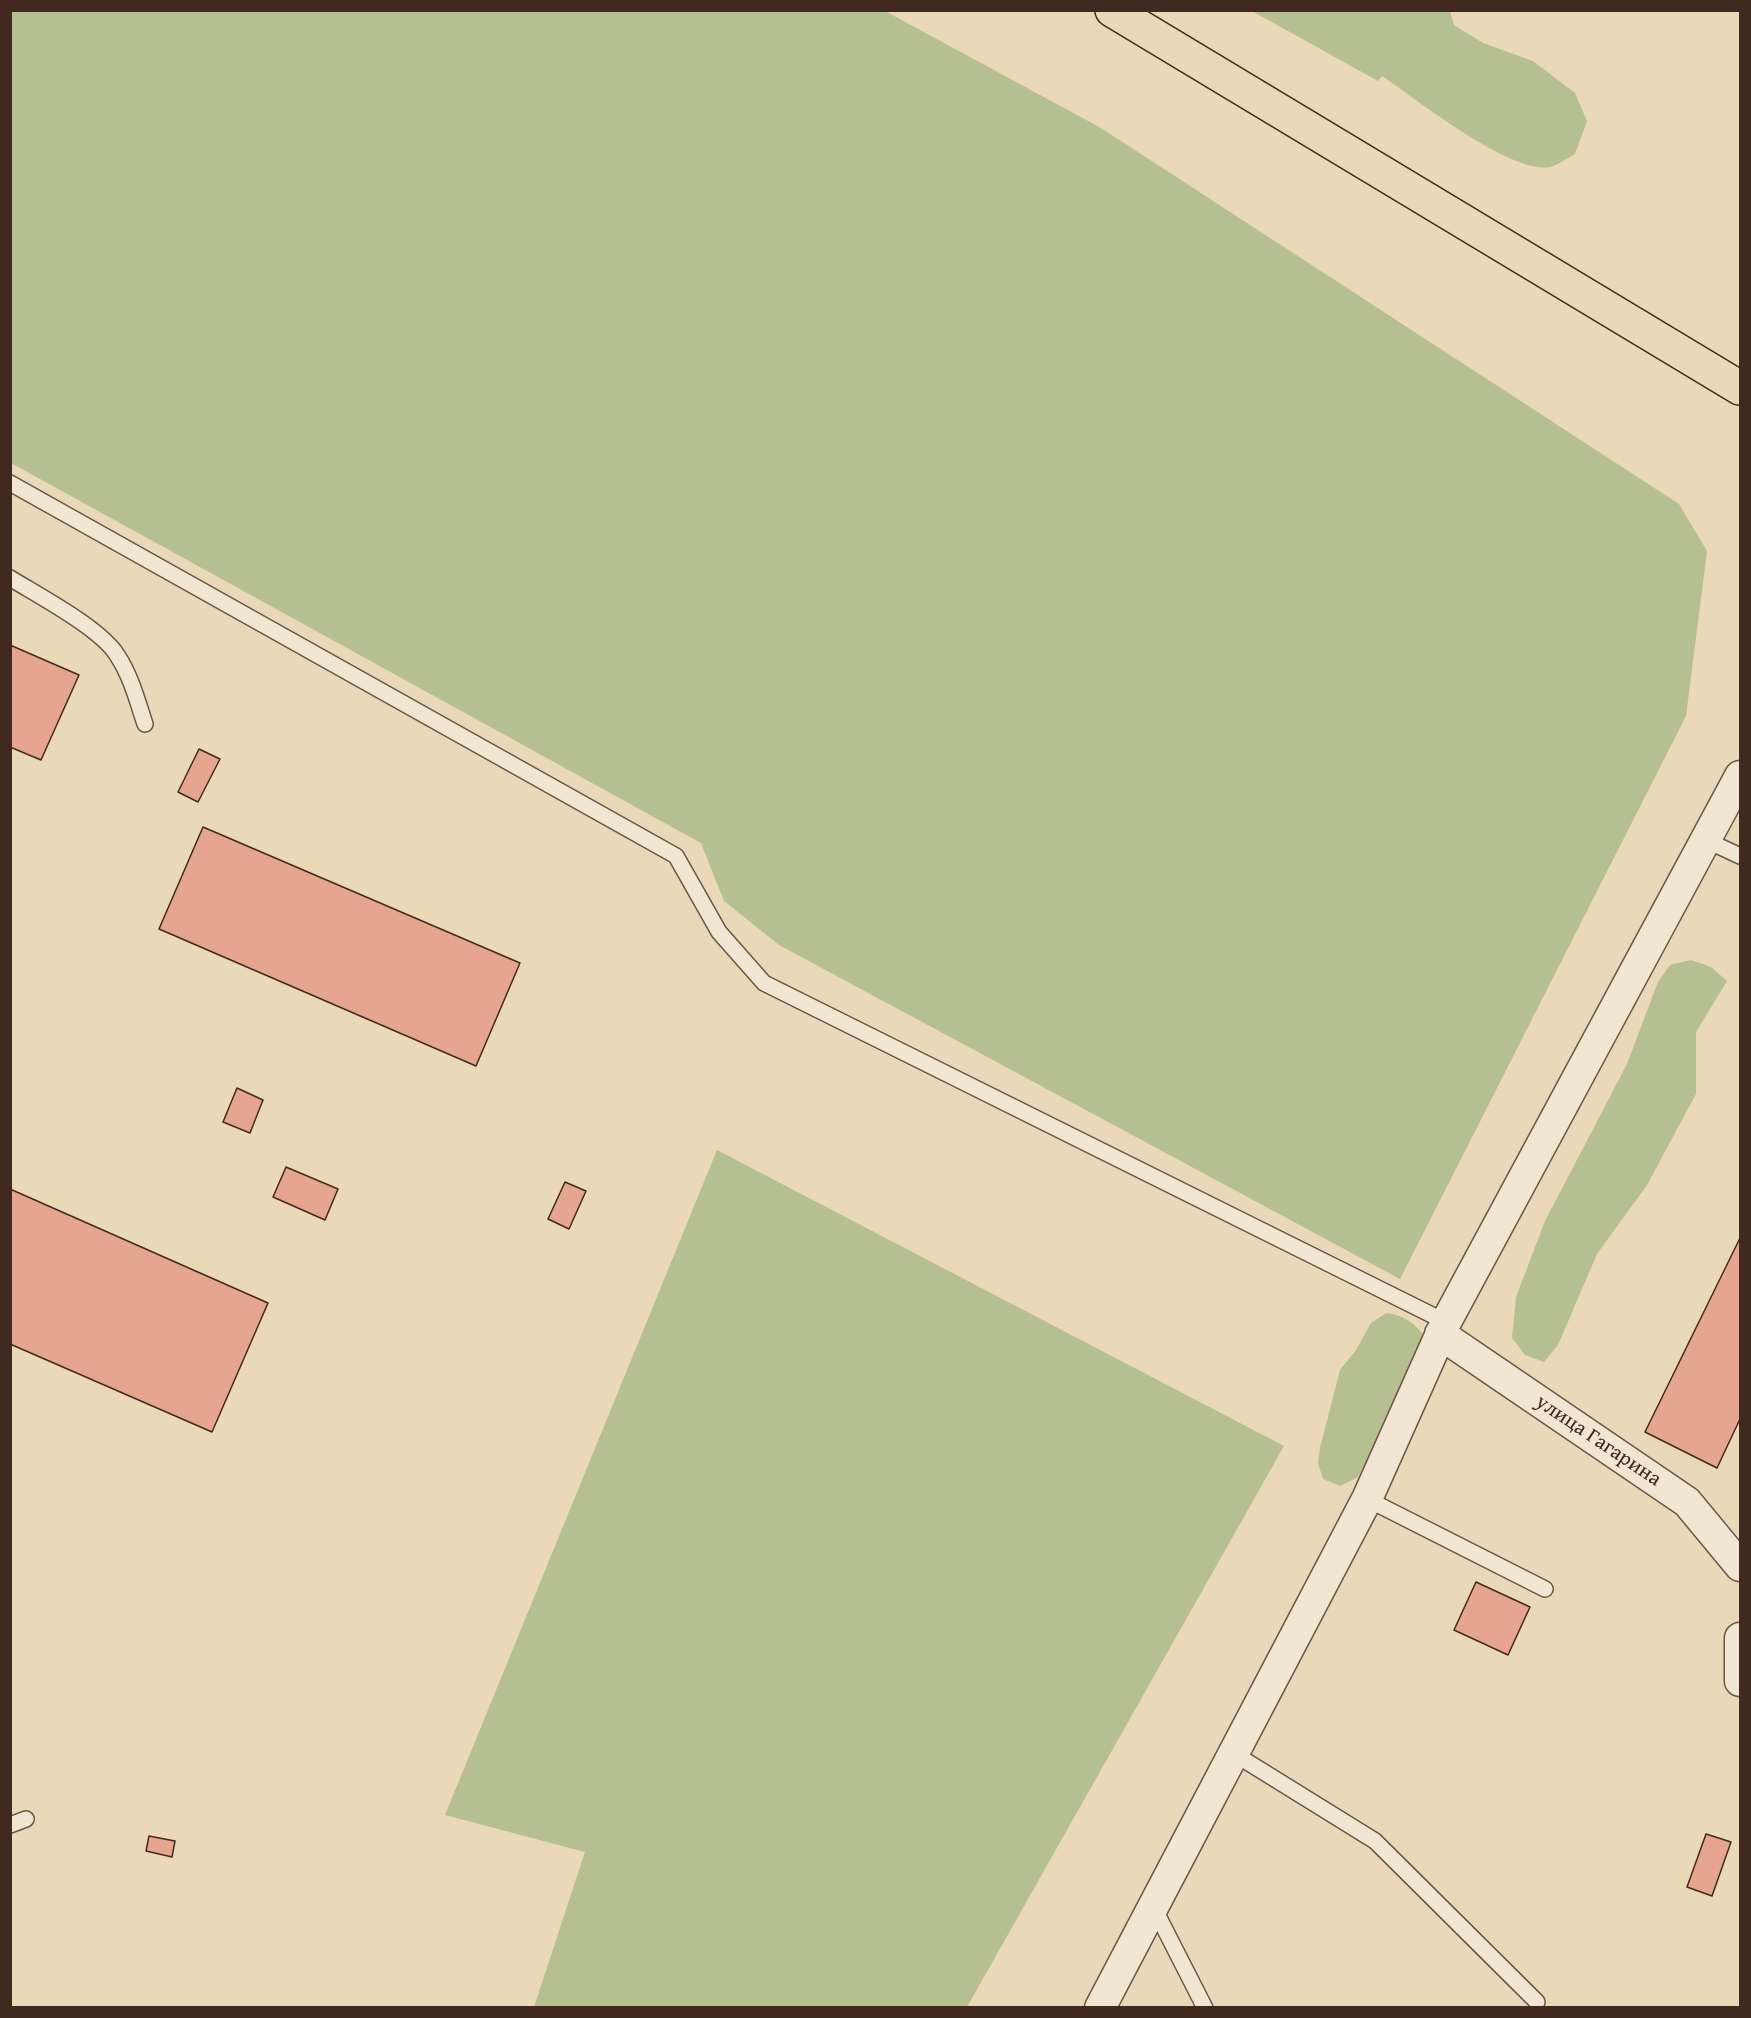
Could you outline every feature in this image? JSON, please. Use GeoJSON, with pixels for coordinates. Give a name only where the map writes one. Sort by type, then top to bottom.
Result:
{"type":"FeatureCollection","features":[{"type":"Feature","properties":{"kind":"main road"},"geometry":{"type":"LineString","coordinates":[[1112,10],[1740,388]]}},
{"type":"Feature","properties":{"kind":"street"},"geometry":{"type":"LineString","coordinates":[[1100,2007],[1367,1499],[1443,1328],[1708,841],[1740,776]]}},
{"type":"Feature","properties":{"kind":"street","name":"улица Гагарина"},"geometry":{"type":"LineString","coordinates":[[1443,1328],[1687,1502],[1740,1566]]}},
{"type":"Feature","properties":{"kind":"street"},"geometry":{"type":"LineString","coordinates":[[1740,1638],[1740,1681]]}},
{"type":"Feature","properties":{"kind":"lane"},"geometry":{"type":"LineString","coordinates":[[10,483],[676,856],[719,932],[764,983],[1443,1328]]}},
{"type":"Feature","properties":{"kind":"lane"},"geometry":{"type":"LineString","coordinates":[[10,578],[91,630],[116,652],[132,681],[145,724]]}},
{"type":"Feature","properties":{"kind":"lane"},"geometry":{"type":"LineString","coordinates":[[1708,841],[1740,856]]}},
{"type":"Feature","properties":{"kind":"lane"},"geometry":{"type":"LineString","coordinates":[[1367,1499],[1545,1589]]}},
{"type":"Feature","properties":{"kind":"lane"},"geometry":{"type":"LineString","coordinates":[[1233,1753],[1375,1841],[1538,2002]]}},
{"type":"Feature","properties":{"kind":"lane"},"geometry":{"type":"LineString","coordinates":[[10,1825],[26,1819]]}},
{"type":"Feature","properties":{"kind":"lane"},"geometry":{"type":"LineString","coordinates":[[1154,1908],[1205,2007]]}},
{"type":"Feature","properties":{"kind":"green space"},"geometry":{"type":"Polygon","coordinates":[[[13,10],[885,11],[1101,128],[1679,504],[1707,551],[1686,716],[1400,1279],[779,945],[724,901],[701,843],[11,463],[10,16],[13,10]]]}},
{"type":"Feature","properties":{"kind":"green space"},"geometry":{"type":"Polygon","coordinates":[[[1252,11],[1450,11],[1454,25],[1483,43],[1533,61],[1575,93],[1587,121],[1575,154],[1550,167],[1533,166],[1512,159],[1464,133],[1382,76],[1378,81],[1252,11]]]}},
{"type":"Feature","properties":{"kind":"green space"},"geometry":{"type":"Polygon","coordinates":[[[1691,960],[1711,967],[1727,981],[1696,1032],[1696,1094],[1647,1185],[1597,1254],[1558,1345],[1544,1362],[1525,1355],[1512,1338],[1516,1297],[1545,1221],[1627,1064],[1658,982],[1670,965],[1691,960]]]}},
{"type":"Feature","properties":{"kind":"green space"},"geometry":{"type":"Polygon","coordinates":[[[717,1150],[1284,1446],[967,2007],[534,2007],[585,1852],[445,1815],[717,1150]]]}},
{"type":"Feature","properties":{"kind":"green space"},"geometry":{"type":"Polygon","coordinates":[[[1386,1313],[1409,1321],[1426,1338],[1422,1360],[1358,1477],[1340,1486],[1323,1479],[1318,1463],[1340,1370],[1356,1350],[1371,1323],[1386,1313]]]}},
{"type":"Feature","properties":{"kind":"building"},"geometry":{"type":"Polygon","coordinates":[[[10,645],[79,675],[41,760],[10,747],[10,645]]]}},
{"type":"Feature","properties":{"kind":"building"},"geometry":{"type":"Polygon","coordinates":[[[199,749],[220,759],[198,802],[178,792],[199,749]]]}},
{"type":"Feature","properties":{"kind":"building"},"geometry":{"type":"Polygon","coordinates":[[[203,827],[520,963],[476,1066],[159,929],[203,827]]]}},
{"type":"Feature","properties":{"kind":"building"},"geometry":{"type":"Polygon","coordinates":[[[237,1088],[263,1100],[250,1133],[223,1122],[237,1088]]]}},
{"type":"Feature","properties":{"kind":"building"},"geometry":{"type":"Polygon","coordinates":[[[286,1167],[338,1189],[325,1220],[273,1197],[286,1167]]]}},
{"type":"Feature","properties":{"kind":"building"},"geometry":{"type":"Polygon","coordinates":[[[565,1182],[586,1191],[569,1229],[548,1219],[565,1182]]]}},
{"type":"Feature","properties":{"kind":"building"},"geometry":{"type":"Polygon","coordinates":[[[10,1189],[268,1303],[212,1432],[10,1344],[10,1189]]]}},
{"type":"Feature","properties":{"kind":"building"},"geometry":{"type":"Polygon","coordinates":[[[1740,1238],[1740,1419],[1717,1468],[1645,1432],[1740,1238]]]}},
{"type":"Feature","properties":{"kind":"building"},"geometry":{"type":"Polygon","coordinates":[[[1476,1582],[1530,1607],[1508,1655],[1454,1630],[1476,1582]]]}},
{"type":"Feature","properties":{"kind":"building"},"geometry":{"type":"Polygon","coordinates":[[[1706,1834],[1731,1842],[1712,1896],[1687,1887],[1706,1834]]]}},
{"type":"Feature","properties":{"kind":"building"},"geometry":{"type":"Polygon","coordinates":[[[149,1836],[175,1841],[172,1857],[146,1851],[149,1836]]]}}]}
